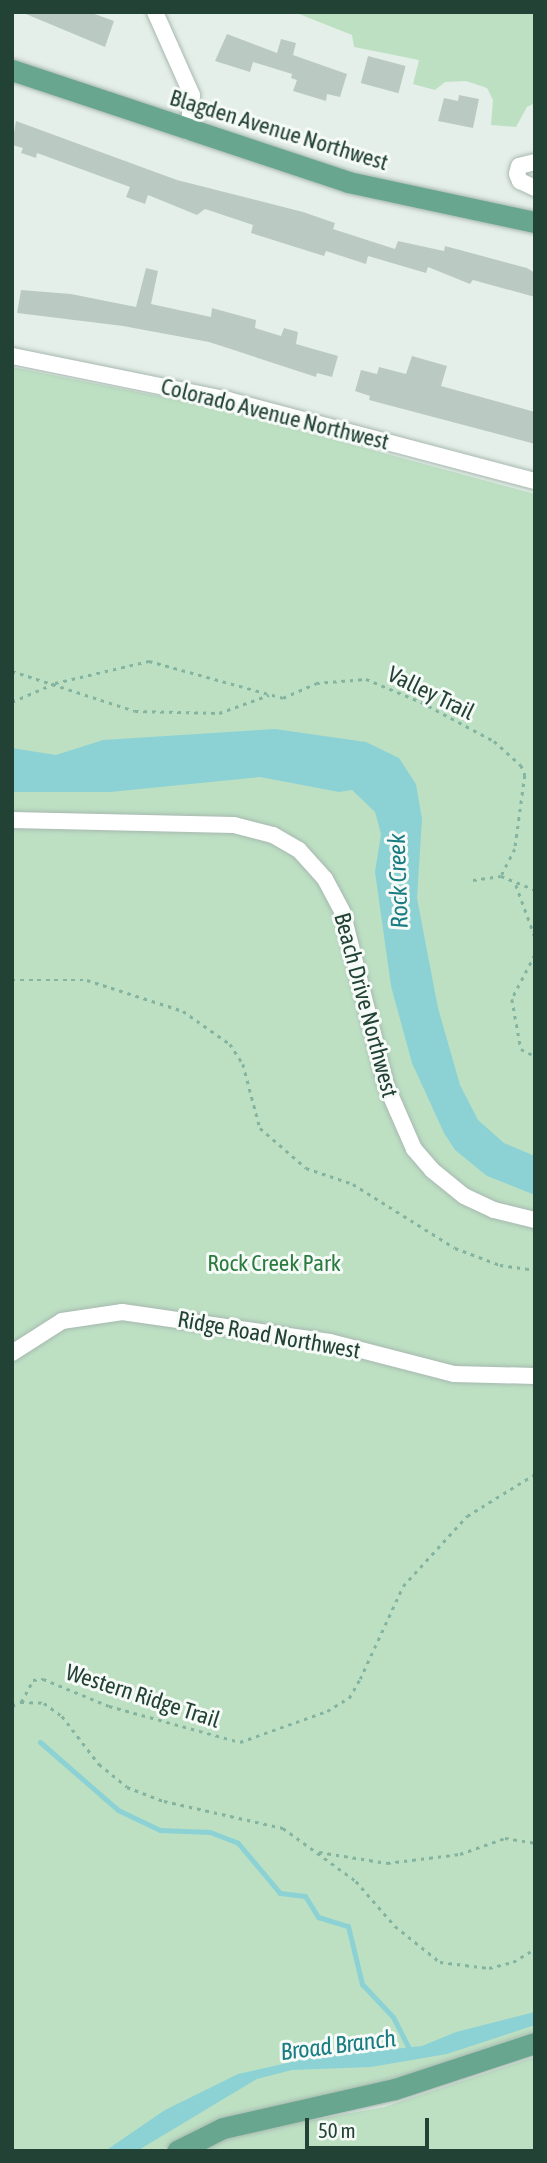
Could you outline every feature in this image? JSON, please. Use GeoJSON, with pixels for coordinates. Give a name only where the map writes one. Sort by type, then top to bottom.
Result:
{"type":"FeatureCollection","features":[{"type":"Feature","properties":{"kind":"main road","name":"Blagden Avenue Northwest"},"geometry":{"type":"LineString","coordinates":[[12,70],[188,132],[348,182],[535,222]]}},
{"type":"Feature","properties":{"kind":"main road"},"geometry":{"type":"LineString","coordinates":[[177,2151],[223,2128],[395,2088],[535,2043]]}},
{"type":"Feature","properties":{"kind":"street"},"geometry":{"type":"LineString","coordinates":[[155,12],[192,95],[188,132]]}},
{"type":"Feature","properties":{"kind":"street"},"geometry":{"type":"LineString","coordinates":[[535,162],[519,166],[517,174],[520,181],[535,188]]}},
{"type":"Feature","properties":{"kind":"street","name":"Colorado Avenue Northwest"},"geometry":{"type":"LineString","coordinates":[[12,356],[228,400],[535,481]]}},
{"type":"Feature","properties":{"kind":"street","name":"Beach Drive Northwest"},"geometry":{"type":"LineString","coordinates":[[12,820],[234,825],[273,835],[299,850],[325,879],[346,921],[386,1085],[408,1139],[453,1188],[494,1210],[535,1220]]}},
{"type":"Feature","properties":{"kind":"street","name":"Ridge Road Northwest"},"geometry":{"type":"LineString","coordinates":[[12,1353],[62,1321],[122,1312],[320,1340],[454,1374],[535,1376]]}},
{"type":"Feature","properties":{"kind":"path","name":"Valley Trail"},"geometry":{"type":"LineString","coordinates":[[12,702],[55,683],[149,661],[283,698],[316,683],[366,680],[421,702],[494,741],[525,775],[515,849],[501,876]]}},
{"type":"Feature","properties":{"kind":"path"},"geometry":{"type":"LineString","coordinates":[[12,671],[135,711],[219,713],[271,695]]}},
{"type":"Feature","properties":{"kind":"path"},"geometry":{"type":"LineString","coordinates":[[473,880],[501,876],[535,890]]}},
{"type":"Feature","properties":{"kind":"path"},"geometry":{"type":"LineString","coordinates":[[516,884],[535,937]]}},
{"type":"Feature","properties":{"kind":"path"},"geometry":{"type":"LineString","coordinates":[[535,955],[512,999],[521,1049],[535,1056]]}},
{"type":"Feature","properties":{"kind":"path"},"geometry":{"type":"LineString","coordinates":[[12,979],[87,980],[183,1011],[230,1044],[243,1064],[260,1128],[306,1168],[353,1184],[455,1248],[500,1265],[535,1270]]}},
{"type":"Feature","properties":{"kind":"path","name":"Western Ridge Trail"},"geometry":{"type":"LineString","coordinates":[[12,1706],[21,1702],[26,1686],[43,1679],[109,1706],[240,1742],[327,1711],[349,1698],[403,1586],[467,1516],[535,1474]]}},
{"type":"Feature","properties":{"kind":"path"},"geometry":{"type":"LineString","coordinates":[[21,1702],[44,1703],[62,1716],[99,1764],[127,1787],[164,1801],[283,1828],[356,1881],[396,1926],[440,1962],[489,1968],[513,1962],[535,1949]]}},
{"type":"Feature","properties":{"kind":"path"},"geometry":{"type":"LineString","coordinates":[[318,1852],[387,1863],[460,1854],[505,1839],[535,1843]]}},
{"type":"Feature","properties":{"kind":"green space"},"geometry":{"type":"Polygon","coordinates":[[[294,12],[535,12],[535,103],[527,107],[516,127],[491,125],[493,100],[487,88],[466,81],[445,82],[435,90],[413,84],[419,60],[354,47],[352,35],[294,12]]]}},
{"type":"Feature","properties":{"kind":"green space","name":"Rock Creek Park"},"geometry":{"type":"Polygon","coordinates":[[[12,367],[213,407],[535,494],[535,2032],[383,2083],[202,2127],[160,2151],[12,2151],[12,367]]]}},
{"type":"Feature","properties":{"kind":"green space"},"geometry":{"type":"Polygon","coordinates":[[[535,2057],[535,2151],[201,2151],[240,2133],[384,2107],[535,2057]]]}},
{"type":"Feature","properties":{"kind":"water","name":"Rock Creek"},"geometry":{"type":"Polygon","coordinates":[[[275,729],[366,742],[399,758],[416,784],[422,819],[417,898],[438,1008],[460,1085],[478,1120],[504,1143],[535,1156],[535,1195],[487,1176],[455,1150],[444,1133],[412,1063],[391,986],[375,872],[381,834],[375,812],[352,790],[339,792],[260,777],[110,792],[12,792],[12,748],[56,755],[103,740],[275,729]]]}},
{"type":"Feature","properties":{"kind":"water"},"geometry":{"type":"Polygon","coordinates":[[[535,2012],[535,2025],[447,2054],[371,2067],[292,2070],[257,2079],[137,2151],[105,2151],[165,2110],[238,2074],[309,2058],[422,2046],[456,2032],[535,2012]]]}},
{"type":"Feature","properties":{"kind":"building"},"geometry":{"type":"Polygon","coordinates":[[[21,12],[89,12],[114,21],[105,47],[21,12]]]}},
{"type":"Feature","properties":{"kind":"building"},"geometry":{"type":"Polygon","coordinates":[[[227,34],[277,53],[281,39],[296,43],[293,55],[347,74],[340,97],[327,94],[326,101],[293,91],[297,80],[291,78],[292,74],[253,62],[250,72],[215,61],[227,34]]]}},
{"type":"Feature","properties":{"kind":"building"},"geometry":{"type":"Polygon","coordinates":[[[368,56],[406,66],[398,93],[361,83],[368,56]]]}},
{"type":"Feature","properties":{"kind":"building"},"geometry":{"type":"Polygon","coordinates":[[[459,95],[479,99],[473,128],[438,121],[444,98],[458,101],[459,95]]]}},
{"type":"Feature","properties":{"kind":"building"},"geometry":{"type":"Polygon","coordinates":[[[16,121],[177,180],[303,212],[335,223],[333,229],[395,249],[398,241],[444,251],[445,246],[527,268],[535,273],[535,297],[473,280],[470,284],[428,267],[426,273],[368,256],[366,264],[326,251],[324,256],[251,233],[253,225],[205,209],[197,215],[148,195],[145,204],[126,197],[130,187],[37,153],[36,158],[21,153],[23,148],[12,145],[16,121]]]}},
{"type":"Feature","properties":{"kind":"building"},"geometry":{"type":"Polygon","coordinates":[[[146,268],[158,271],[151,304],[211,317],[212,308],[256,320],[255,328],[281,336],[284,328],[298,332],[296,344],[338,356],[332,377],[317,373],[316,377],[209,342],[123,326],[17,313],[21,290],[71,294],[136,307],[146,268]]]}},
{"type":"Feature","properties":{"kind":"building"},"geometry":{"type":"Polygon","coordinates":[[[412,356],[447,366],[441,386],[535,412],[535,444],[369,400],[370,396],[355,391],[361,370],[377,374],[379,367],[406,374],[412,356]]]}},
{"type":"Feature","properties":{"kind":"waterway","name":"Broad Branch"},"geometry":{"type":"LineString","coordinates":[[40,1742],[118,1810],[160,1830],[210,1832],[238,1843],[280,1893],[305,1896],[318,1917],[348,1926],[362,1984],[393,2017],[411,2052]]}}]}
